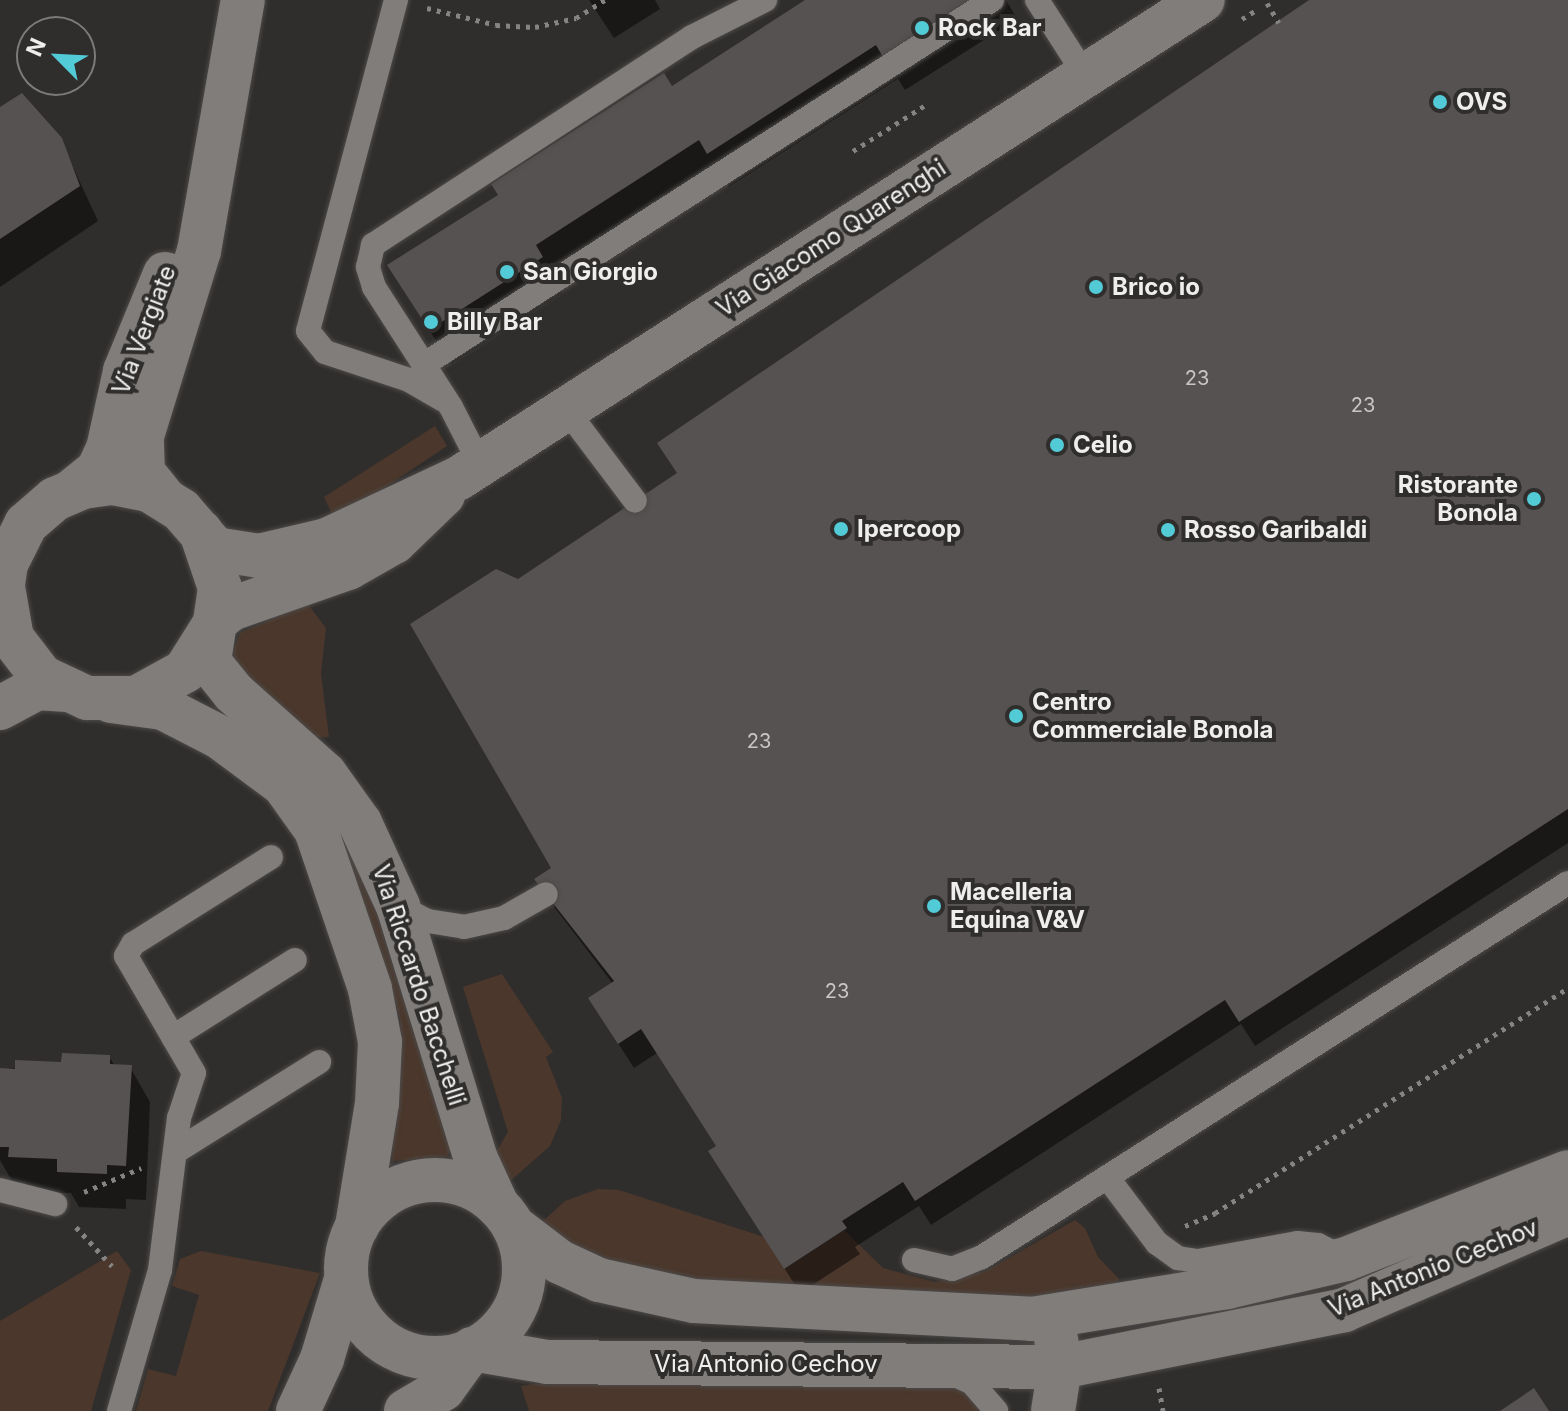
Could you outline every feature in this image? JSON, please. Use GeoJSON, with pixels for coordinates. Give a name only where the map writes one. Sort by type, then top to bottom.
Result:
{"type":"FeatureCollection","features":[{"type":"Feature","properties":{"kind":"street","name":"Via Vergiate"},"geometry":{"type":"LineString","coordinates":[[163,497],[143,472],[142,436],[199,251],[243,0]]}},
{"type":"Feature","properties":{"kind":"street","name":"Via Giacomo Quarenghi"},"geometry":{"type":"LineString","coordinates":[[63,690],[42,677],[19,650],[7,624],[1,596],[11,550],[26,524],[72,491],[120,484],[163,497],[215,549],[236,556],[304,548],[470,471],[1203,0]]}},
{"type":"Feature","properties":{"kind":"street","name":"Via Vergiate"},"geometry":{"type":"LineString","coordinates":[[72,491],[98,470],[108,449],[125,371],[213,162]]}},
{"type":"Feature","properties":{"kind":"street","name":"Via Giacomo Quarenghi"},"geometry":{"type":"LineString","coordinates":[[0,708],[37,688],[63,690],[111,701],[143,696],[174,680],[195,661],[211,633],[231,609],[315,583],[394,542],[470,471]]}},
{"type":"Feature","properties":{"kind":"street","name":"Via Giacomo Quarenghi"},"geometry":{"type":"LineString","coordinates":[[201,532],[220,588],[211,633]]}},
{"type":"Feature","properties":{"kind":"street","name":"Via Riccardo Bacchelli"},"geometry":{"type":"LineString","coordinates":[[211,633],[208,656],[215,674],[306,756],[344,797],[398,906],[476,1159],[506,1216]]}},
{"type":"Feature","properties":{"kind":"street","name":"Via Riccardo Bacchelli"},"geometry":{"type":"LineString","coordinates":[[111,701],[163,708],[221,738],[284,785],[316,830],[370,989],[380,1042],[377,1103],[357,1226]]}},
{"type":"Feature","properties":{"kind":"street","name":"Via Antonio Cechov"},"geometry":{"type":"LineString","coordinates":[[506,1216],[590,1277],[694,1301],[1052,1318],[1227,1287],[1346,1259],[1568,1172]]}},
{"type":"Feature","properties":{"kind":"street"},"geometry":{"type":"LineString","coordinates":[[298,1411],[322,1359],[346,1279],[357,1226],[396,1189],[422,1181],[449,1181],[506,1216],[523,1264],[517,1302],[504,1325],[472,1349],[443,1389],[406,1411]]}},
{"type":"Feature","properties":{"kind":"street","name":"Via Antonio Cechov"},"geometry":{"type":"LineString","coordinates":[[472,1349],[547,1362],[1060,1367],[1344,1310],[1568,1213]]}},
{"type":"Feature","properties":{"kind":"street"},"geometry":{"type":"LineString","coordinates":[[346,1279],[368,1328],[388,1345],[437,1359],[472,1349]]}},
{"type":"Feature","properties":{"kind":"street"},"geometry":{"type":"LineString","coordinates":[[1052,1318],[1060,1367],[1053,1411]]}},
{"type":"Feature","properties":{"kind":"street"},"geometry":{"type":"LineString","coordinates":[[1060,1367],[1085,1411]]}},
{"type":"Feature","properties":{"kind":"lane"},"geometry":{"type":"LineString","coordinates":[[470,471],[451,407],[374,287],[368,267],[373,245],[726,8],[765,0]]}},
{"type":"Feature","properties":{"kind":"lane"},"geometry":{"type":"LineString","coordinates":[[423,365],[992,0]]}},
{"type":"Feature","properties":{"kind":"lane"},"geometry":{"type":"LineString","coordinates":[[1037,0],[1085,75]]}},
{"type":"Feature","properties":{"kind":"lane"},"geometry":{"type":"LineString","coordinates":[[405,2],[308,331],[319,349],[421,385],[451,407]]}},
{"type":"Feature","properties":{"kind":"lane"},"geometry":{"type":"LineString","coordinates":[[565,408],[635,501]]}},
{"type":"Feature","properties":{"kind":"lane"},"geometry":{"type":"LineString","coordinates":[[119,1411],[160,1270],[181,1107],[194,1073],[128,963],[129,949],[271,857]]}},
{"type":"Feature","properties":{"kind":"lane"},"geometry":{"type":"LineString","coordinates":[[914,1260],[938,1268],[966,1265],[1568,883]]}},
{"type":"Feature","properties":{"kind":"lane"},"geometry":{"type":"LineString","coordinates":[[398,906],[428,921],[464,927],[504,918],[546,894]]}},
{"type":"Feature","properties":{"kind":"lane"},"geometry":{"type":"LineString","coordinates":[[173,1037],[295,960]]}},
{"type":"Feature","properties":{"kind":"lane"},"geometry":{"type":"LineString","coordinates":[[175,1158],[319,1062]]}},
{"type":"Feature","properties":{"kind":"lane","name":"Via Antonio Cechov"},"geometry":{"type":"LineString","coordinates":[[1529,1189],[1568,1150]]}},
{"type":"Feature","properties":{"kind":"lane"},"geometry":{"type":"LineString","coordinates":[[1107,1177],[1157,1243],[1178,1258],[1198,1261],[1297,1243],[1318,1245],[1346,1259]]}},
{"type":"Feature","properties":{"kind":"lane"},"geometry":{"type":"LineString","coordinates":[[0,1190],[55,1204]]}},
{"type":"Feature","properties":{"kind":"lane"},"geometry":{"type":"LineString","coordinates":[[925,1365],[972,1383],[996,1411]]}},
{"type":"Feature","properties":{"kind":"path"},"geometry":{"type":"LineString","coordinates":[[405,2],[496,25],[535,27],[576,18],[605,0]]}},
{"type":"Feature","properties":{"kind":"path"},"geometry":{"type":"LineString","coordinates":[[1267,3],[1279,23]]}},
{"type":"Feature","properties":{"kind":"path"},"geometry":{"type":"LineString","coordinates":[[853,151],[924,106]]}},
{"type":"Feature","properties":{"kind":"path"},"geometry":{"type":"LineString","coordinates":[[1180,1229],[1215,1213],[1568,988]]}},
{"type":"Feature","properties":{"kind":"path"},"geometry":{"type":"LineString","coordinates":[[112,1266],[55,1204],[140,1168],[175,1158]]}},
{"type":"Feature","properties":{"kind":"shaded area"},"geometry":{"type":"Polygon","coordinates":[[[435,426],[447,446],[335,521],[324,497],[435,426]]]}},
{"type":"Feature","properties":{"kind":"shaded area"},"geometry":{"type":"Polygon","coordinates":[[[307,603],[326,628],[321,674],[329,737],[312,738],[230,660],[240,633],[307,603]]]}},
{"type":"Feature","properties":{"kind":"shaded area"},"geometry":{"type":"Polygon","coordinates":[[[226,708],[317,785],[369,890],[451,1150],[447,1157],[392,1161],[400,1019],[376,937],[352,872],[217,719],[226,708]]]}},
{"type":"Feature","properties":{"kind":"shaded area"},"geometry":{"type":"Polygon","coordinates":[[[502,974],[553,1052],[546,1057],[562,1098],[561,1120],[550,1146],[509,1182],[496,1152],[508,1132],[463,987],[502,974]]]}},
{"type":"Feature","properties":{"kind":"shaded area"},"geometry":{"type":"Polygon","coordinates":[[[598,1189],[619,1190],[764,1237],[784,1269],[844,1230],[883,1268],[935,1282],[986,1271],[1075,1220],[1085,1228],[1098,1257],[1119,1279],[1117,1284],[1040,1298],[716,1284],[623,1265],[568,1242],[542,1222],[565,1201],[598,1189]]]}},
{"type":"Feature","properties":{"kind":"shaded area"},"geometry":{"type":"Polygon","coordinates":[[[117,1251],[131,1270],[91,1411],[0,1411],[0,1321],[117,1251]]]}},
{"type":"Feature","properties":{"kind":"shaded area"},"geometry":{"type":"Polygon","coordinates":[[[201,1251],[320,1273],[268,1411],[136,1411],[148,1369],[176,1376],[199,1295],[172,1286],[180,1259],[201,1251]]]}},
{"type":"Feature","properties":{"kind":"shaded area"},"geometry":{"type":"Polygon","coordinates":[[[555,1381],[958,1388],[985,1411],[529,1411],[521,1386],[555,1381]]]}},
{"type":"Feature","properties":{"kind":"building"},"geometry":{"type":"Polygon","coordinates":[[[805,0],[972,0],[883,57],[876,45],[707,154],[699,140],[536,245],[543,257],[429,330],[387,265],[498,195],[491,184],[664,73],[672,86],[805,0]]]}},
{"type":"Feature","properties":{"kind":"building","name":"Centro Commerciale Bonola"},"geometry":{"type":"Polygon","coordinates":[[[1309,0],[1568,0],[1568,809],[1239,1022],[1225,1000],[915,1201],[903,1182],[842,1221],[847,1228],[784,1269],[708,1151],[716,1146],[641,1029],[618,1044],[588,998],[614,981],[534,879],[551,868],[410,624],[496,569],[518,579],[677,473],[657,443],[1309,0]]]}},
{"type":"Feature","properties":{"kind":"building"},"geometry":{"type":"Polygon","coordinates":[[[17,96],[25,96],[62,138],[80,186],[0,239],[0,107],[17,96]]]}},
{"type":"Feature","properties":{"kind":"building"},"geometry":{"type":"Polygon","coordinates":[[[62,1053],[110,1055],[110,1064],[132,1065],[126,1166],[107,1165],[107,1174],[57,1172],[57,1159],[8,1157],[9,1147],[0,1147],[0,1068],[15,1069],[15,1060],[61,1062],[62,1053]]]}},
{"type":"Feature","properties":{"kind":"building"},"geometry":{"type":"Polygon","coordinates":[[[1534,1388],[1549,1411],[1500,1411],[1534,1388]]]}},
{"type":"Feature","properties":{"kind":"place","name":"Rock Bar"},"geometry":{"type":"Point","coordinates":[922,28]}},
{"type":"Feature","properties":{"kind":"place","name":"OVS"},"geometry":{"type":"Point","coordinates":[1440,102]}},
{"type":"Feature","properties":{"kind":"place","name":"San Giorgio"},"geometry":{"type":"Point","coordinates":[507,272]}},
{"type":"Feature","properties":{"kind":"place","name":"Brico io"},"geometry":{"type":"Point","coordinates":[1096,287]}},
{"type":"Feature","properties":{"kind":"place","name":"Billy Bar"},"geometry":{"type":"Point","coordinates":[431,322]}},
{"type":"Feature","properties":{"kind":"place","name":"Celio"},"geometry":{"type":"Point","coordinates":[1057,445]}},
{"type":"Feature","properties":{"kind":"place","name":"Ristorante Bonola"},"geometry":{"type":"Point","coordinates":[1534,499]}},
{"type":"Feature","properties":{"kind":"place","name":"Ipercoop"},"geometry":{"type":"Point","coordinates":[841,529]}},
{"type":"Feature","properties":{"kind":"place","name":"Rosso Garibaldi"},"geometry":{"type":"Point","coordinates":[1168,530]}},
{"type":"Feature","properties":{"kind":"place","name":"Centro Commerciale Bonola"},"geometry":{"type":"Point","coordinates":[1016,716]}},
{"type":"Feature","properties":{"kind":"place","name":"Macelleria Equina V&V"},"geometry":{"type":"Point","coordinates":[934,906]}}]}
